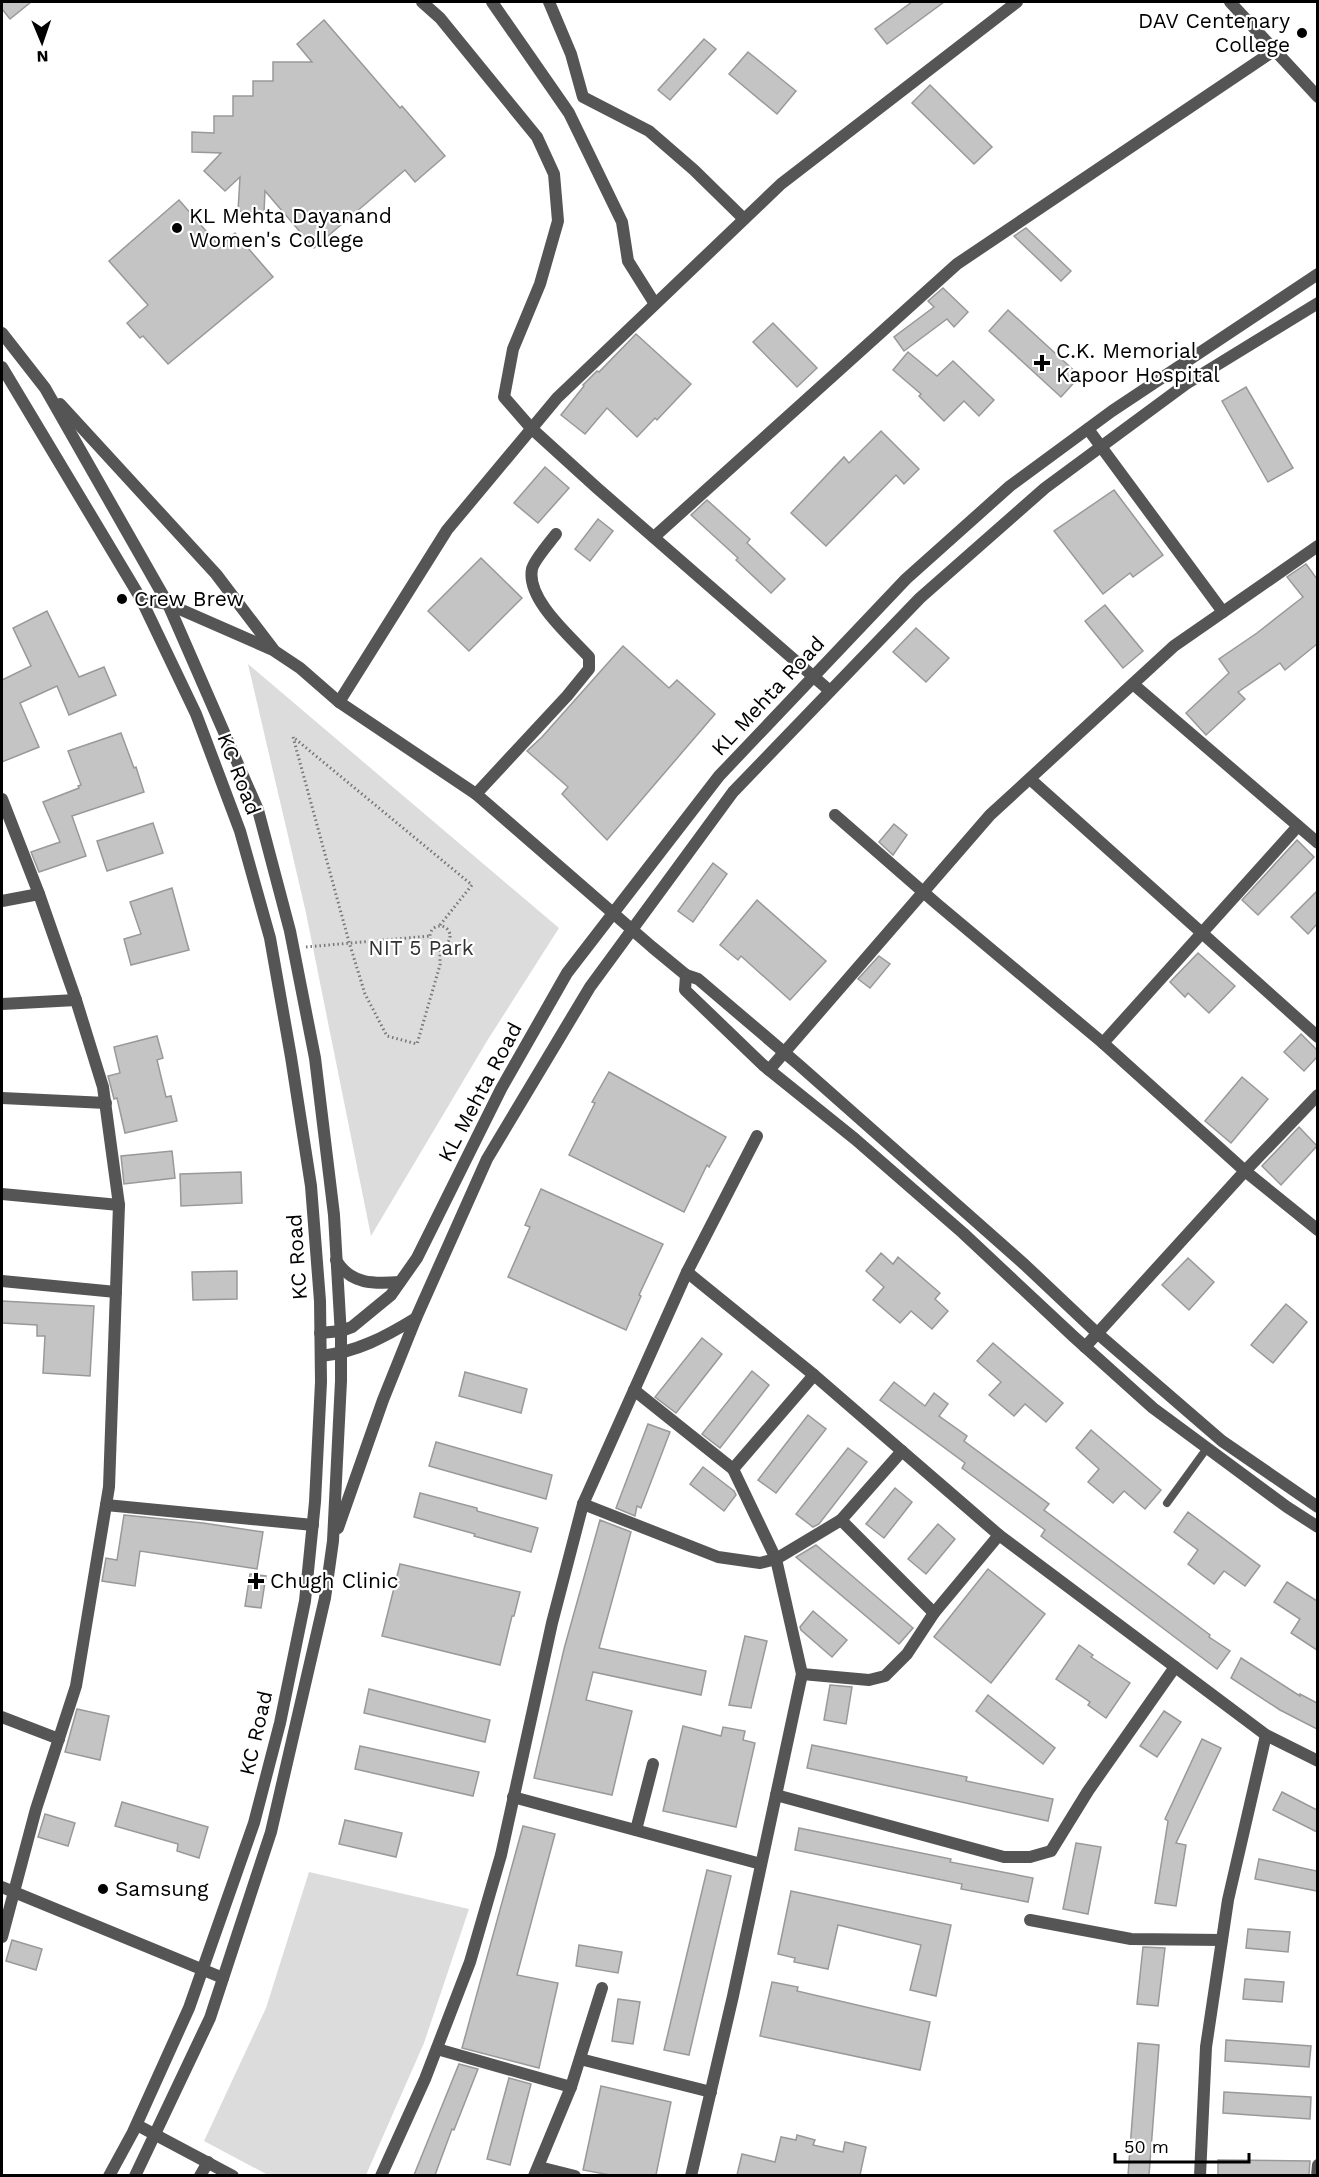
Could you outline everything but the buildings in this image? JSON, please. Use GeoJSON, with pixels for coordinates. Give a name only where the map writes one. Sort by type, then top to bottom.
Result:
{"type":"FeatureCollection","features":[{"type":"Feature","properties":{"kind":"street"},"geometry":{"type":"LineString","coordinates":[[422,2],[440,18],[537,137],[554,174],[558,220],[540,284],[513,349],[504,397],[531,429],[830,692]]}},
{"type":"Feature","properties":{"kind":"street"},"geometry":{"type":"LineString","coordinates":[[492,2],[569,113],[622,222],[628,261],[655,304]]}},
{"type":"Feature","properties":{"kind":"street"},"geometry":{"type":"LineString","coordinates":[[549,2],[571,54],[583,97],[649,131],[694,170],[744,219]]}},
{"type":"Feature","properties":{"kind":"street"},"geometry":{"type":"LineString","coordinates":[[339,702],[447,530],[557,398],[781,184],[1017,2]]}},
{"type":"Feature","properties":{"kind":"street"},"geometry":{"type":"LineString","coordinates":[[1230,2],[1317,97]]}},
{"type":"Feature","properties":{"kind":"street"},"geometry":{"type":"LineString","coordinates":[[654,537],[957,264],[1275,50]]}},
{"type":"Feature","properties":{"kind":"street","name":"KL Mehta Road"},"geometry":{"type":"LineString","coordinates":[[320,1333],[341,1331],[351,1327],[391,1295],[417,1257],[501,1089],[567,973],[719,776],[906,579],[1010,486],[1088,429],[1317,274]]}},
{"type":"Feature","properties":{"kind":"street","name":"KL Mehta Road"},"geometry":{"type":"LineString","coordinates":[[333,1541],[383,1400],[487,1159],[590,987],[733,792],[920,598],[1045,488],[1186,384],[1317,303]]}},
{"type":"Feature","properties":{"kind":"street"},"geometry":{"type":"LineString","coordinates":[[2,333],[45,388],[216,574],[273,650]]}},
{"type":"Feature","properties":{"kind":"street","name":"KC Road"},"geometry":{"type":"LineString","coordinates":[[2,367],[141,599],[196,714],[240,831],[270,938],[291,1057],[311,1186],[320,1333],[321,1382],[305,1601],[280,1723],[255,1823],[189,2008],[137,2125],[109,2175]]}},
{"type":"Feature","properties":{"kind":"street"},"geometry":{"type":"LineString","coordinates":[[45,388],[168,604],[258,810],[293,948],[315,1058],[334,1215],[341,1331],[333,1541],[325,1598],[271,1832],[210,2018],[135,2175]]}},
{"type":"Feature","properties":{"kind":"street"},"geometry":{"type":"LineString","coordinates":[[1088,429],[1223,612]]}},
{"type":"Feature","properties":{"kind":"street"},"geometry":{"type":"LineString","coordinates":[[476,794],[560,704],[589,669],[589,657],[543,607],[532,586],[532,567],[556,534]]}},
{"type":"Feature","properties":{"kind":"street"},"geometry":{"type":"LineString","coordinates":[[769,1070],[990,815],[1174,646],[1313,549],[1317,564]]}},
{"type":"Feature","properties":{"kind":"street"},"geometry":{"type":"LineString","coordinates":[[141,599],[168,604],[273,650],[300,668],[339,702],[476,794],[632,930],[686,975],[698,979],[1007,1249],[1098,1333],[1222,1441],[1317,1507]]}},
{"type":"Feature","properties":{"kind":"street"},"geometry":{"type":"LineString","coordinates":[[1133,684],[1317,843]]}},
{"type":"Feature","properties":{"kind":"street"},"geometry":{"type":"LineString","coordinates":[[1030,779],[1317,1037]]}},
{"type":"Feature","properties":{"kind":"street"},"geometry":{"type":"LineString","coordinates":[[2,799],[39,894],[104,1087],[119,1205],[106,1505],[76,1686],[36,1809],[2,1937]]}},
{"type":"Feature","properties":{"kind":"street"},"geometry":{"type":"LineString","coordinates":[[835,815],[1103,1043],[1245,1171],[1317,1230]]}},
{"type":"Feature","properties":{"kind":"street"},"geometry":{"type":"LineString","coordinates":[[1103,1043],[1298,826]]}},
{"type":"Feature","properties":{"kind":"street"},"geometry":{"type":"LineString","coordinates":[[2,901],[39,894]]}},
{"type":"Feature","properties":{"kind":"street"},"geometry":{"type":"LineString","coordinates":[[686,975],[685,990],[769,1070],[855,1139],[945,1218],[1153,1408],[1317,1527]]}},
{"type":"Feature","properties":{"kind":"street"},"geometry":{"type":"LineString","coordinates":[[2,1004],[76,1000]]}},
{"type":"Feature","properties":{"kind":"street"},"geometry":{"type":"LineString","coordinates":[[1085,1347],[1317,1095]]}},
{"type":"Feature","properties":{"kind":"street"},"geometry":{"type":"LineString","coordinates":[[2,1098],[106,1103]]}},
{"type":"Feature","properties":{"kind":"street"},"geometry":{"type":"LineString","coordinates":[[381,2175],[426,2079],[470,1962],[501,1855],[552,1623],[583,1504],[687,1272],[757,1136]]}},
{"type":"Feature","properties":{"kind":"street"},"geometry":{"type":"LineString","coordinates":[[2,1194],[119,1205]]}},
{"type":"Feature","properties":{"kind":"street"},"geometry":{"type":"LineString","coordinates":[[335,1259],[342,1270],[358,1281],[375,1284],[399,1282]]}},
{"type":"Feature","properties":{"kind":"street"},"geometry":{"type":"LineString","coordinates":[[687,1272],[814,1375],[999,1535],[1266,1735],[1317,1761]]}},
{"type":"Feature","properties":{"kind":"street"},"geometry":{"type":"LineString","coordinates":[[2,1281],[116,1292]]}},
{"type":"Feature","properties":{"kind":"street"},"geometry":{"type":"LineString","coordinates":[[321,1356],[341,1354],[382,1338],[417,1318]]}},
{"type":"Feature","properties":{"kind":"street"},"geometry":{"type":"LineString","coordinates":[[733,1469],[814,1375]]}},
{"type":"Feature","properties":{"kind":"street"},"geometry":{"type":"LineString","coordinates":[[634,1390],[733,1469],[776,1559],[802,1674],[762,1864],[691,2175]]}},
{"type":"Feature","properties":{"kind":"street"},"geometry":{"type":"LineString","coordinates":[[583,1504],[718,1557],[760,1563],[776,1559],[841,1520],[902,1451]]}},
{"type":"Feature","properties":{"kind":"street"},"geometry":{"type":"LineString","coordinates":[[106,1505],[312,1525]]}},
{"type":"Feature","properties":{"kind":"street"},"geometry":{"type":"LineString","coordinates":[[841,1520],[934,1613]]}},
{"type":"Feature","properties":{"kind":"street"},"geometry":{"type":"LineString","coordinates":[[802,1674],[869,1680],[885,1676],[907,1654],[934,1613],[999,1535]]}},
{"type":"Feature","properties":{"kind":"street"},"geometry":{"type":"LineString","coordinates":[[776,1795],[1004,1857],[1030,1857],[1051,1851],[1088,1791],[1175,1667]]}},
{"type":"Feature","properties":{"kind":"street"},"geometry":{"type":"LineString","coordinates":[[2,1717],[58,1739]]}},
{"type":"Feature","properties":{"kind":"street"},"geometry":{"type":"LineString","coordinates":[[1200,2175],[1206,2047],[1228,1900],[1266,1735]]}},
{"type":"Feature","properties":{"kind":"street"},"geometry":{"type":"LineString","coordinates":[[636,1830],[653,1764]]}},
{"type":"Feature","properties":{"kind":"street"},"geometry":{"type":"LineString","coordinates":[[513,1797],[762,1864]]}},
{"type":"Feature","properties":{"kind":"street"},"geometry":{"type":"LineString","coordinates":[[2,1887],[224,1978]]}},
{"type":"Feature","properties":{"kind":"street"},"geometry":{"type":"LineString","coordinates":[[1030,1920],[1131,1939],[1222,1940]]}},
{"type":"Feature","properties":{"kind":"street"},"geometry":{"type":"LineString","coordinates":[[576,2175],[536,2171],[571,2087],[602,1988]]}},
{"type":"Feature","properties":{"kind":"street"},"geometry":{"type":"LineString","coordinates":[[437,2049],[571,2087]]}},
{"type":"Feature","properties":{"kind":"street"},"geometry":{"type":"LineString","coordinates":[[580,2059],[711,2092]]}},
{"type":"Feature","properties":{"kind":"street"},"geometry":{"type":"LineString","coordinates":[[137,2125],[233,2175]]}},
{"type":"Feature","properties":{"kind":"street"},"geometry":{"type":"LineString","coordinates":[[200,2175],[208,2162]]}},
{"type":"Feature","properties":{"kind":"street"},"geometry":{"type":"LineString","coordinates":[[1317,2165],[1317,2175]]}},
{"type":"Feature","properties":{"kind":"lane"},"geometry":{"type":"LineString","coordinates":[[1167,1503],[1207,1448]]}},
{"type":"Feature","properties":{"kind":"path"},"geometry":{"type":"LineString","coordinates":[[440,926],[447,928],[451,935],[448,943],[441,946],[433,944],[430,936],[432,929],[440,926],[472,885],[293,737],[365,994],[387,1036],[417,1044],[440,965],[441,946]]}},
{"type":"Feature","properties":{"kind":"path"},"geometry":{"type":"LineString","coordinates":[[293,948],[430,936]]}},
{"type":"Feature","properties":{"kind":"green space","name":"NIT 5 Park"},"geometry":{"type":"Polygon","coordinates":[[[248,664],[559,928],[487,1041],[371,1236],[306,913],[248,664]]]}},
{"type":"Feature","properties":{"kind":"green space"},"geometry":{"type":"Polygon","coordinates":[[[309,1872],[469,1909],[424,2043],[366,2175],[268,2175],[204,2141],[266,2008],[309,1872]]]}},
{"type":"Feature","properties":{"kind":"place","name":"DAV Centenary College"},"geometry":{"type":"Point","coordinates":[1302,33]}},
{"type":"Feature","properties":{"kind":"place","name":"KL Mehta Dayanand Women's College"},"geometry":{"type":"Point","coordinates":[177,228]}},
{"type":"Feature","properties":{"kind":"place","name":"C.K. Memorial Kapoor Hospital"},"geometry":{"type":"Point","coordinates":[1042,363]}},
{"type":"Feature","properties":{"kind":"place","name":"Crew Brew"},"geometry":{"type":"Point","coordinates":[122,599]}},
{"type":"Feature","properties":{"kind":"place","name":"Chugh Clinic"},"geometry":{"type":"Point","coordinates":[256,1581]}},
{"type":"Feature","properties":{"kind":"place","name":"Samsung"},"geometry":{"type":"Point","coordinates":[103,1889]}}]}
